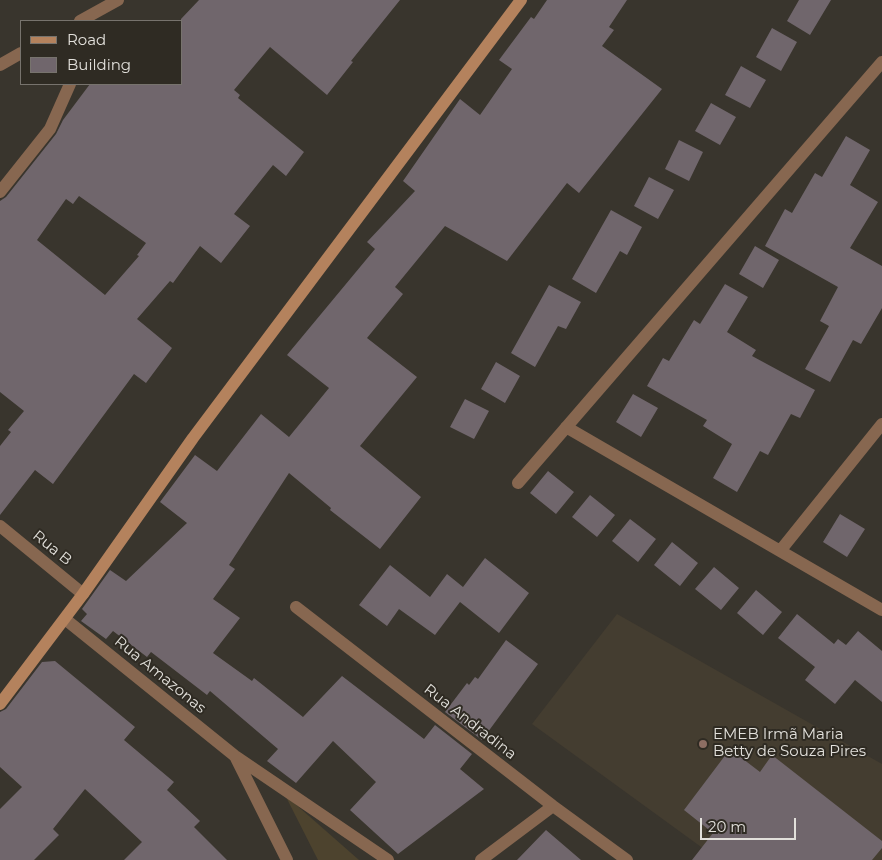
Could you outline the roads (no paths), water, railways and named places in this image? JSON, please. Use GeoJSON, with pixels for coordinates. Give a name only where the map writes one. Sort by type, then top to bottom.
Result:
{"type":"FeatureCollection","features":[{"type":"Feature","properties":{"kind":"main road"},"geometry":{"type":"LineString","coordinates":[[0,704],[65,619],[193,438],[521,0]]}},
{"type":"Feature","properties":{"kind":"street"},"geometry":{"type":"LineString","coordinates":[[84,20],[98,16],[118,0]]}},
{"type":"Feature","properties":{"kind":"street"},"geometry":{"type":"LineString","coordinates":[[0,65],[20,54]]}},
{"type":"Feature","properties":{"kind":"street"},"geometry":{"type":"LineString","coordinates":[[518,484],[882,62]]}},
{"type":"Feature","properties":{"kind":"street"},"geometry":{"type":"LineString","coordinates":[[0,192],[50,129],[70,85]]}},
{"type":"Feature","properties":{"kind":"street"},"geometry":{"type":"LineString","coordinates":[[780,551],[882,424]]}},
{"type":"Feature","properties":{"kind":"street"},"geometry":{"type":"LineString","coordinates":[[566,427],[882,610]]}},
{"type":"Feature","properties":{"kind":"street","name":"Rua B"},"geometry":{"type":"LineString","coordinates":[[0,526],[83,594]]}},
{"type":"Feature","properties":{"kind":"street","name":"Rua Andradina"},"geometry":{"type":"LineString","coordinates":[[296,607],[553,806],[627,860]]}},
{"type":"Feature","properties":{"kind":"street","name":"Rua Amazonas"},"geometry":{"type":"LineString","coordinates":[[65,619],[235,756],[388,860]]}},
{"type":"Feature","properties":{"kind":"street","name":"Rua Amazonas"},"geometry":{"type":"LineString","coordinates":[[235,756],[287,860]]}},
{"type":"Feature","properties":{"kind":"street"},"geometry":{"type":"LineString","coordinates":[[481,860],[553,806]]}},
{"type":"Feature","properties":{"kind":"place","name":"EMEB Irmã Maria Betty de Souza Pires"},"geometry":{"type":"Point","coordinates":[703,744]}}]}
